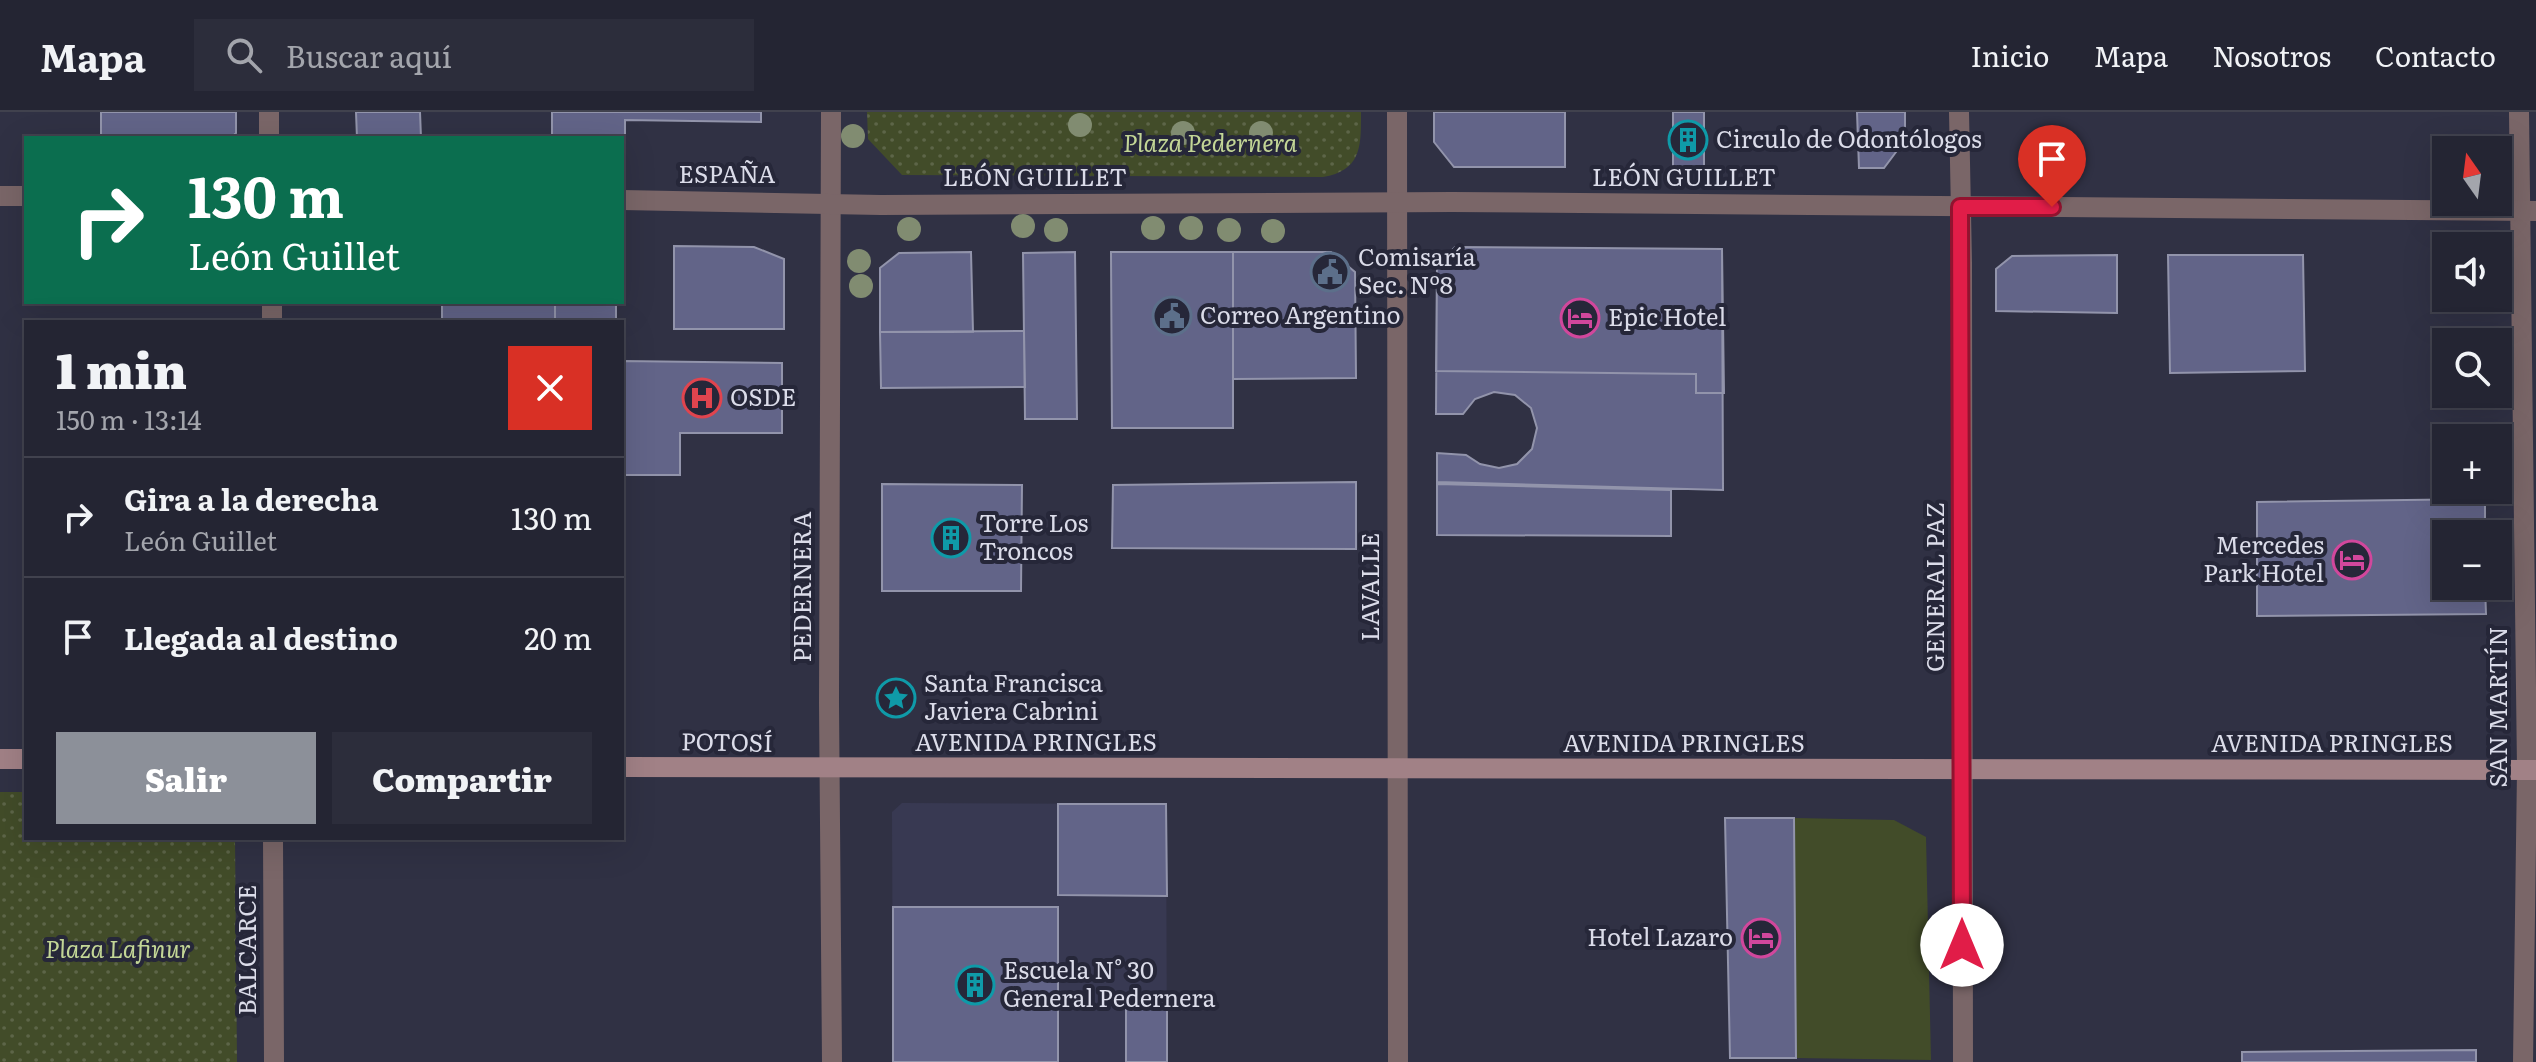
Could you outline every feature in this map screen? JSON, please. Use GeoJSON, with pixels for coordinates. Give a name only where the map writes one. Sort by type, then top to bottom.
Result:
{"type":"FeatureCollection","features":[{"type":"Feature","properties":{"kind":"main road"},"geometry":{"type":"LineString","coordinates":[[0,759],[24,759]]}},
{"type":"Feature","properties":{"kind":"main road","name":"POTOSÍ"},"geometry":{"type":"LineString","coordinates":[[624,767],[831,769]]}},
{"type":"Feature","properties":{"kind":"main road","name":"AVENIDA PRINGLES"},"geometry":{"type":"LineString","coordinates":[[831,769],[2531,770]]}},
{"type":"Feature","properties":{"kind":"street"},"geometry":{"type":"LineString","coordinates":[[269,112],[269,136]]}},
{"type":"Feature","properties":{"kind":"street","name":"PEDERNERA"},"geometry":{"type":"LineString","coordinates":[[831,112],[832,1062]]}},
{"type":"Feature","properties":{"kind":"street","name":"LAVALLE"},"geometry":{"type":"LineString","coordinates":[[1397,112],[1398,1062]]}},
{"type":"Feature","properties":{"kind":"street","name":"GENERAL PAZ"},"geometry":{"type":"LineString","coordinates":[[1959,112],[1963,1062]]}},
{"type":"Feature","properties":{"kind":"street","name":"SAN MARTÍN"},"geometry":{"type":"LineString","coordinates":[[2519,112],[2528,210],[2531,770],[2523,1062]]}},
{"type":"Feature","properties":{"kind":"street"},"geometry":{"type":"LineString","coordinates":[[0,196],[24,196]]}},
{"type":"Feature","properties":{"kind":"street","name":"ESPAÑA"},"geometry":{"type":"LineString","coordinates":[[624,200],[831,203]]}},
{"type":"Feature","properties":{"kind":"street","name":"LEÓN GUILLET"},"geometry":{"type":"LineString","coordinates":[[831,203],[1397,202],[2528,210]]}},
{"type":"Feature","properties":{"kind":"street","name":"BALCARCE"},"geometry":{"type":"LineString","coordinates":[[273,840],[274,1062]]}},
{"type":"Feature","properties":{"kind":"shaded area"},"geometry":{"type":"Polygon","coordinates":[[[902,803],[1166,804],[1167,1062],[893,1062],[892,812],[902,803]]]}},
{"type":"Feature","properties":{"kind":"green space","name":"Plaza Pedernera"},"geometry":{"type":"Polygon","coordinates":[[[867,112],[1361,112],[1361,124],[1357,155],[1352,162],[1336,174],[1323,177],[902,175],[868,139],[867,112]]]}},
{"type":"Feature","properties":{"kind":"green space","name":"Plaza Lafinur"},"geometry":{"type":"Polygon","coordinates":[[[0,792],[24,792],[24,840],[235,840],[237,1062],[0,1062],[0,792]]]}},
{"type":"Feature","properties":{"kind":"green space"},"geometry":{"type":"Polygon","coordinates":[[[1794,818],[1894,820],[1926,837],[1931,1060],[1796,1058],[1794,818]]]}},
{"type":"Feature","properties":{"kind":"building"},"geometry":{"type":"Polygon","coordinates":[[[101,112],[236,112],[236,133],[233,136],[101,136],[101,112]]]}},
{"type":"Feature","properties":{"kind":"building"},"geometry":{"type":"Polygon","coordinates":[[[356,112],[420,112],[421,136],[357,136],[356,112]]]}},
{"type":"Feature","properties":{"kind":"building"},"geometry":{"type":"Polygon","coordinates":[[[552,112],[761,112],[761,122],[625,120],[625,167],[624,136],[552,136],[552,112]]]}},
{"type":"Feature","properties":{"kind":"building"},"geometry":{"type":"Polygon","coordinates":[[[1434,112],[1565,112],[1565,167],[1454,167],[1434,142],[1434,112]]]}},
{"type":"Feature","properties":{"kind":"building","name":"Circulo de Odontólogos"},"geometry":{"type":"Polygon","coordinates":[[[1673,112],[1704,112],[1704,168],[1673,167],[1673,112]]]}},
{"type":"Feature","properties":{"kind":"building"},"geometry":{"type":"Polygon","coordinates":[[[1857,112],[1905,112],[1905,140],[1884,168],[1859,168],[1857,112]]]}},
{"type":"Feature","properties":{"kind":"building"},"geometry":{"type":"Polygon","coordinates":[[[674,246],[754,247],[784,259],[784,329],[674,329],[674,246]]]}},
{"type":"Feature","properties":{"kind":"building","name":"Epic Hotel"},"geometry":{"type":"Polygon","coordinates":[[[1455,247],[1722,249],[1723,490],[1437,482],[1437,453],[1466,455],[1480,464],[1499,468],[1517,464],[1532,449],[1537,428],[1531,408],[1515,395],[1494,392],[1475,399],[1463,414],[1436,414],[1437,266],[1455,247]]]}},
{"type":"Feature","properties":{"kind":"building"},"geometry":{"type":"Polygon","coordinates":[[[1455,247],[1722,249],[1724,393],[1696,393],[1696,374],[1436,371],[1437,266],[1455,247]]]}},
{"type":"Feature","properties":{"kind":"building"},"geometry":{"type":"Polygon","coordinates":[[[971,252],[973,332],[880,332],[880,268],[899,253],[971,252]]]}},
{"type":"Feature","properties":{"kind":"building"},"geometry":{"type":"Polygon","coordinates":[[[1075,252],[1077,419],[1025,419],[1023,253],[1075,252]]]}},
{"type":"Feature","properties":{"kind":"building","name":"Correo Argentino"},"geometry":{"type":"Polygon","coordinates":[[[1111,252],[1233,252],[1233,428],[1112,428],[1111,252]]]}},
{"type":"Feature","properties":{"kind":"building"},"geometry":{"type":"Polygon","coordinates":[[[1233,252],[1331,252],[1355,272],[1356,378],[1233,379],[1233,252]]]}},
{"type":"Feature","properties":{"kind":"building"},"geometry":{"type":"Polygon","coordinates":[[[2117,255],[2117,313],[1996,311],[1996,269],[2012,256],[2117,255]]]}},
{"type":"Feature","properties":{"kind":"building"},"geometry":{"type":"Polygon","coordinates":[[[2168,255],[2303,255],[2305,371],[2170,373],[2168,255]]]}},
{"type":"Feature","properties":{"kind":"building"},"geometry":{"type":"Polygon","coordinates":[[[442,304],[555,304],[555,320],[442,320],[442,304]]]}},
{"type":"Feature","properties":{"kind":"building"},"geometry":{"type":"Polygon","coordinates":[[[555,304],[616,304],[616,320],[555,320],[555,304]]]}},
{"type":"Feature","properties":{"kind":"building"},"geometry":{"type":"Polygon","coordinates":[[[1024,331],[1025,387],[881,388],[880,332],[1024,331]]]}},
{"type":"Feature","properties":{"kind":"building","name":"OSDE"},"geometry":{"type":"Polygon","coordinates":[[[624,361],[782,363],[782,433],[680,433],[680,475],[624,475],[624,361]]]}},
{"type":"Feature","properties":{"kind":"building"},"geometry":{"type":"Polygon","coordinates":[[[1356,482],[1356,549],[1112,548],[1113,485],[1356,482]]]}},
{"type":"Feature","properties":{"kind":"building","name":"Torre Los Troncos"},"geometry":{"type":"Polygon","coordinates":[[[882,484],[1022,485],[1021,591],[882,591],[882,484]]]}},
{"type":"Feature","properties":{"kind":"building"},"geometry":{"type":"Polygon","coordinates":[[[1437,484],[1671,490],[1671,536],[1437,535],[1437,484]]]}},
{"type":"Feature","properties":{"kind":"building","name":"Mercedes Park Hotel"},"geometry":{"type":"Polygon","coordinates":[[[2432,500],[2432,504],[2485,504],[2485,520],[2432,520],[2432,600],[2486,600],[2486,614],[2257,616],[2257,502],[2432,500]]]}},
{"type":"Feature","properties":{"kind":"building","name":"Escuela N° 30 General Pedernera"},"geometry":{"type":"Polygon","coordinates":[[[1058,804],[1166,804],[1167,896],[1058,895],[1058,804]]]}},
{"type":"Feature","properties":{"kind":"building","name":"Escuela N° 30 General Pedernera"},"geometry":{"type":"Polygon","coordinates":[[[1058,804],[1166,804],[1167,896],[1058,895],[1058,804]]]}},
{"type":"Feature","properties":{"kind":"building","name":"Hotel Lazaro"},"geometry":{"type":"Polygon","coordinates":[[[1725,818],[1794,818],[1796,1058],[1730,1058],[1725,818]]]}},
{"type":"Feature","properties":{"kind":"building","name":"Escuela N° 30 General Pedernera"},"geometry":{"type":"Polygon","coordinates":[[[893,907],[1058,907],[1058,1062],[893,1062],[893,907]]]}},
{"type":"Feature","properties":{"kind":"building","name":"Escuela N° 30 General Pedernera"},"geometry":{"type":"Polygon","coordinates":[[[893,907],[1058,907],[1058,1062],[893,1062],[893,907]]]}},
{"type":"Feature","properties":{"kind":"building","name":"Escuela N° 30 General Pedernera"},"geometry":{"type":"Polygon","coordinates":[[[1126,998],[1167,998],[1167,1062],[1126,1062],[1126,998]]]}},
{"type":"Feature","properties":{"kind":"building","name":"Escuela N° 30 General Pedernera"},"geometry":{"type":"Polygon","coordinates":[[[1126,998],[1167,998],[1167,1062],[1126,1062],[1126,998]]]}},
{"type":"Feature","properties":{"kind":"building"},"geometry":{"type":"Polygon","coordinates":[[[2476,1050],[2476,1062],[2242,1062],[2242,1052],[2476,1050]]]}},
{"type":"Feature","properties":{"kind":"place","name":"Circulo de Odontólogos"},"geometry":{"type":"Point","coordinates":[1688,140]}},
{"type":"Feature","properties":{"kind":"place","name":"Comisaría Sec. Nº8"},"geometry":{"type":"Point","coordinates":[1330,272]}},
{"type":"Feature","properties":{"kind":"place","name":"Correo Argentino"},"geometry":{"type":"Point","coordinates":[1172,316]}},
{"type":"Feature","properties":{"kind":"place","name":"Epic Hotel"},"geometry":{"type":"Point","coordinates":[1580,318]}},
{"type":"Feature","properties":{"kind":"place","name":"OSDE"},"geometry":{"type":"Point","coordinates":[702,398]}},
{"type":"Feature","properties":{"kind":"place","name":"Torre Los Troncos"},"geometry":{"type":"Point","coordinates":[951,538]}},
{"type":"Feature","properties":{"kind":"place","name":"Mercedes Park Hotel"},"geometry":{"type":"Point","coordinates":[2352,560]}},
{"type":"Feature","properties":{"kind":"place","name":"Santa Francisca Javiera Cabrini"},"geometry":{"type":"Point","coordinates":[896,698]}},
{"type":"Feature","properties":{"kind":"place","name":"Hotel Lazaro"},"geometry":{"type":"Point","coordinates":[1761,938]}},
{"type":"Feature","properties":{"kind":"place","name":"Escuela N° 30 General Pedernera"},"geometry":{"type":"Point","coordinates":[975,985]}},
{"type":"Feature","properties":{"kind":"route"},"geometry":{"type":"LineString","coordinates":[[1962,945],[1960,207],[2052,207]]}}]}
